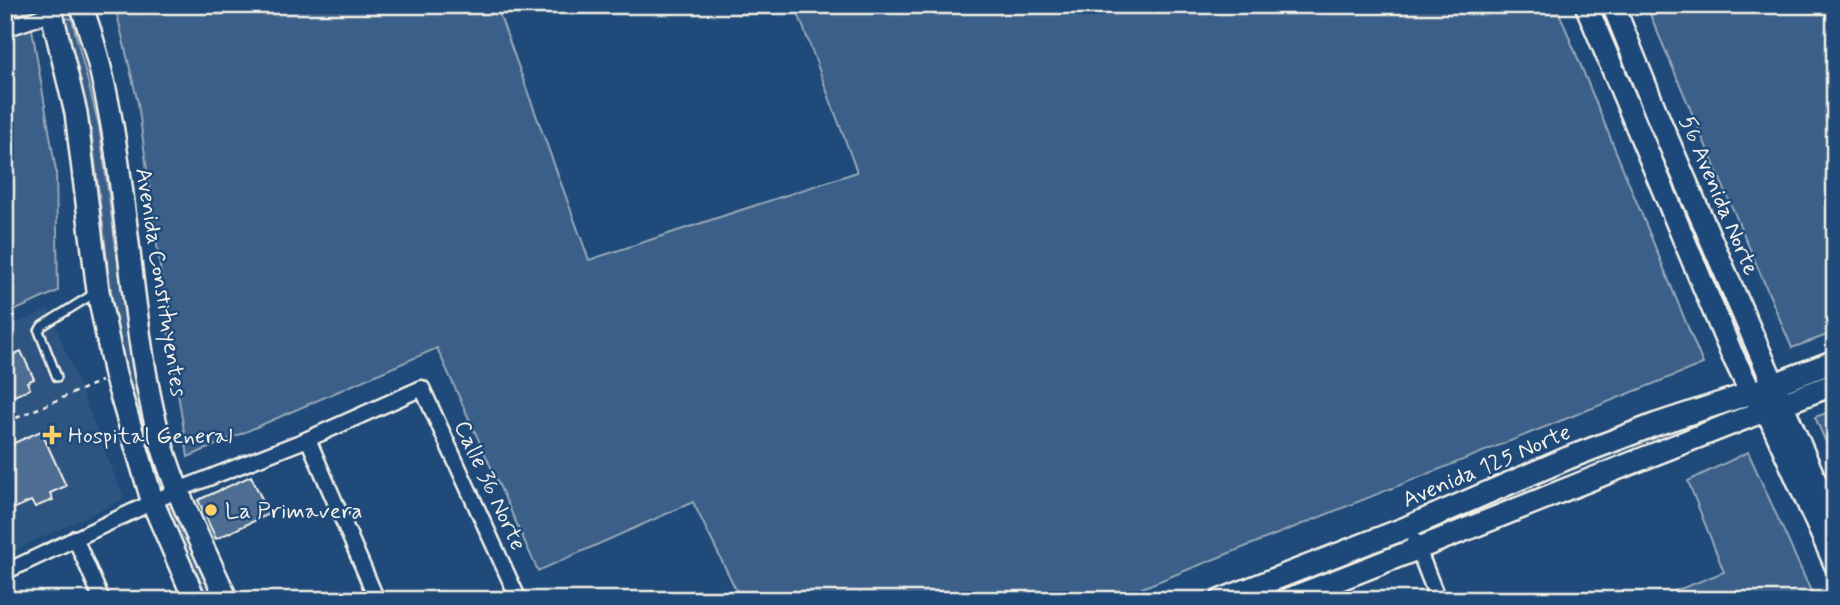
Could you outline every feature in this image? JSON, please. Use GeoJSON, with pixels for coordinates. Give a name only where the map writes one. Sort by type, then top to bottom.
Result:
{"type":"FeatureCollection","features":[{"type":"Feature","properties":{"kind":"main road","name":"Avenida Constituyentes"},"geometry":{"type":"LineString","coordinates":[[81,5],[112,124],[144,367],[165,457],[227,600]]}},
{"type":"Feature","properties":{"kind":"main road"},"geometry":{"type":"LineString","coordinates":[[1586,5],[1731,352],[1766,402],[1835,526]]}},
{"type":"Feature","properties":{"kind":"main road","name":"56 Avenida Norte"},"geometry":{"type":"LineString","coordinates":[[1613,5],[1665,135],[1774,384],[1766,402]]}},
{"type":"Feature","properties":{"kind":"main road"},"geometry":{"type":"LineString","coordinates":[[51,9],[76,113],[98,291],[115,375],[153,503],[195,600]]}},
{"type":"Feature","properties":{"kind":"main road"},"geometry":{"type":"LineString","coordinates":[[1657,424],[1669,412],[1726,389],[1733,383],[1731,352]]}},
{"type":"Feature","properties":{"kind":"main road"},"geometry":{"type":"LineString","coordinates":[[1774,384],[1835,361]]}},
{"type":"Feature","properties":{"kind":"main road"},"geometry":{"type":"LineString","coordinates":[[1286,600],[1419,549],[1766,402],[1835,384]]}},
{"type":"Feature","properties":{"kind":"main road"},"geometry":{"type":"LineString","coordinates":[[1766,402],[1835,564]]}},
{"type":"Feature","properties":{"kind":"main road","name":"Avenida 125 Norte"},"geometry":{"type":"LineString","coordinates":[[1220,600],[1408,527],[1567,458],[1657,424],[1766,402]]}},
{"type":"Feature","properties":{"kind":"street"},"geometry":{"type":"LineString","coordinates":[[5,29],[51,9]]}},
{"type":"Feature","properties":{"kind":"street","name":"Calle 36 Norte"},"geometry":{"type":"LineString","coordinates":[[309,439],[422,388],[517,599]]}},
{"type":"Feature","properties":{"kind":"street"},"geometry":{"type":"LineString","coordinates":[[5,572],[178,490],[309,439],[377,600]]}},
{"type":"Feature","properties":{"kind":"street"},"geometry":{"type":"LineString","coordinates":[[1408,527],[1438,600]]}},
{"type":"Feature","properties":{"kind":"street"},"geometry":{"type":"LineString","coordinates":[[75,538],[102,600]]}},
{"type":"Feature","properties":{"kind":"lane"},"geometry":{"type":"LineString","coordinates":[[57,377],[39,331],[42,326],[98,291]]}},
{"type":"Feature","properties":{"kind":"lane"},"geometry":{"type":"LineString","coordinates":[[5,563],[22,564]]}},
{"type":"Feature","properties":{"kind":"path"},"geometry":{"type":"LineString","coordinates":[[7,422],[115,375]]}},
{"type":"Feature","properties":{"kind":"shaded area"},"geometry":{"type":"Polygon","coordinates":[[[5,5],[28,5],[56,171],[58,291],[5,315],[5,5]]]}},
{"type":"Feature","properties":{"kind":"shaded area"},"geometry":{"type":"Polygon","coordinates":[[[131,5],[496,5],[589,260],[857,172],[795,5],[1556,5],[1703,364],[1112,600],[741,600],[693,502],[538,571],[437,348],[188,457],[138,103],[116,10],[131,5]]]}},
{"type":"Feature","properties":{"kind":"shaded area"},"geometry":{"type":"Polygon","coordinates":[[[1646,5],[1835,5],[1835,332],[1792,348],[1646,5]]]}},
{"type":"Feature","properties":{"kind":"shaded area"},"geometry":{"type":"Polygon","coordinates":[[[1608,16],[1751,364],[1747,366],[1665,172],[1603,17],[1608,16]]]}},
{"type":"Feature","properties":{"kind":"shaded area"},"geometry":{"type":"Polygon","coordinates":[[[68,18],[72,19],[99,126],[131,356],[164,483],[162,489],[158,489],[123,358],[112,300],[91,129],[63,22],[68,18]]]}},
{"type":"Feature","properties":{"kind":"shaded area","name":"Hospital General"},"geometry":{"type":"Polygon","coordinates":[[[49,309],[124,499],[5,555],[5,329],[49,309]]]}},
{"type":"Feature","properties":{"kind":"shaded area"},"geometry":{"type":"Polygon","coordinates":[[[1835,410],[1835,463],[1815,417],[1835,410]]]}},
{"type":"Feature","properties":{"kind":"shaded area"},"geometry":{"type":"Polygon","coordinates":[[[1748,452],[1815,600],[1652,600],[1724,572],[1688,481],[1748,452]]]}},
{"type":"Feature","properties":{"kind":"shaded area"},"geometry":{"type":"Polygon","coordinates":[[[173,506],[218,600],[205,600],[168,515],[168,508],[173,506]]]}},
{"type":"Feature","properties":{"kind":"building"},"geometry":{"type":"Polygon","coordinates":[[[5,333],[15,354],[21,351],[34,379],[27,382],[30,389],[5,400],[5,333]]]}},
{"type":"Feature","properties":{"kind":"building"},"geometry":{"type":"Polygon","coordinates":[[[41,431],[66,486],[50,493],[53,500],[35,507],[31,501],[13,509],[5,492],[5,447],[41,431]]]}},
{"type":"Feature","properties":{"kind":"building"},"geometry":{"type":"Polygon","coordinates":[[[251,476],[269,514],[216,539],[198,500],[251,476]]]}},
{"type":"Feature","properties":{"kind":"place","name":"Hospital General"},"geometry":{"type":"Point","coordinates":[52,435]}},
{"type":"Feature","properties":{"kind":"place","name":"La Primavera"},"geometry":{"type":"Point","coordinates":[211,510]}}]}
